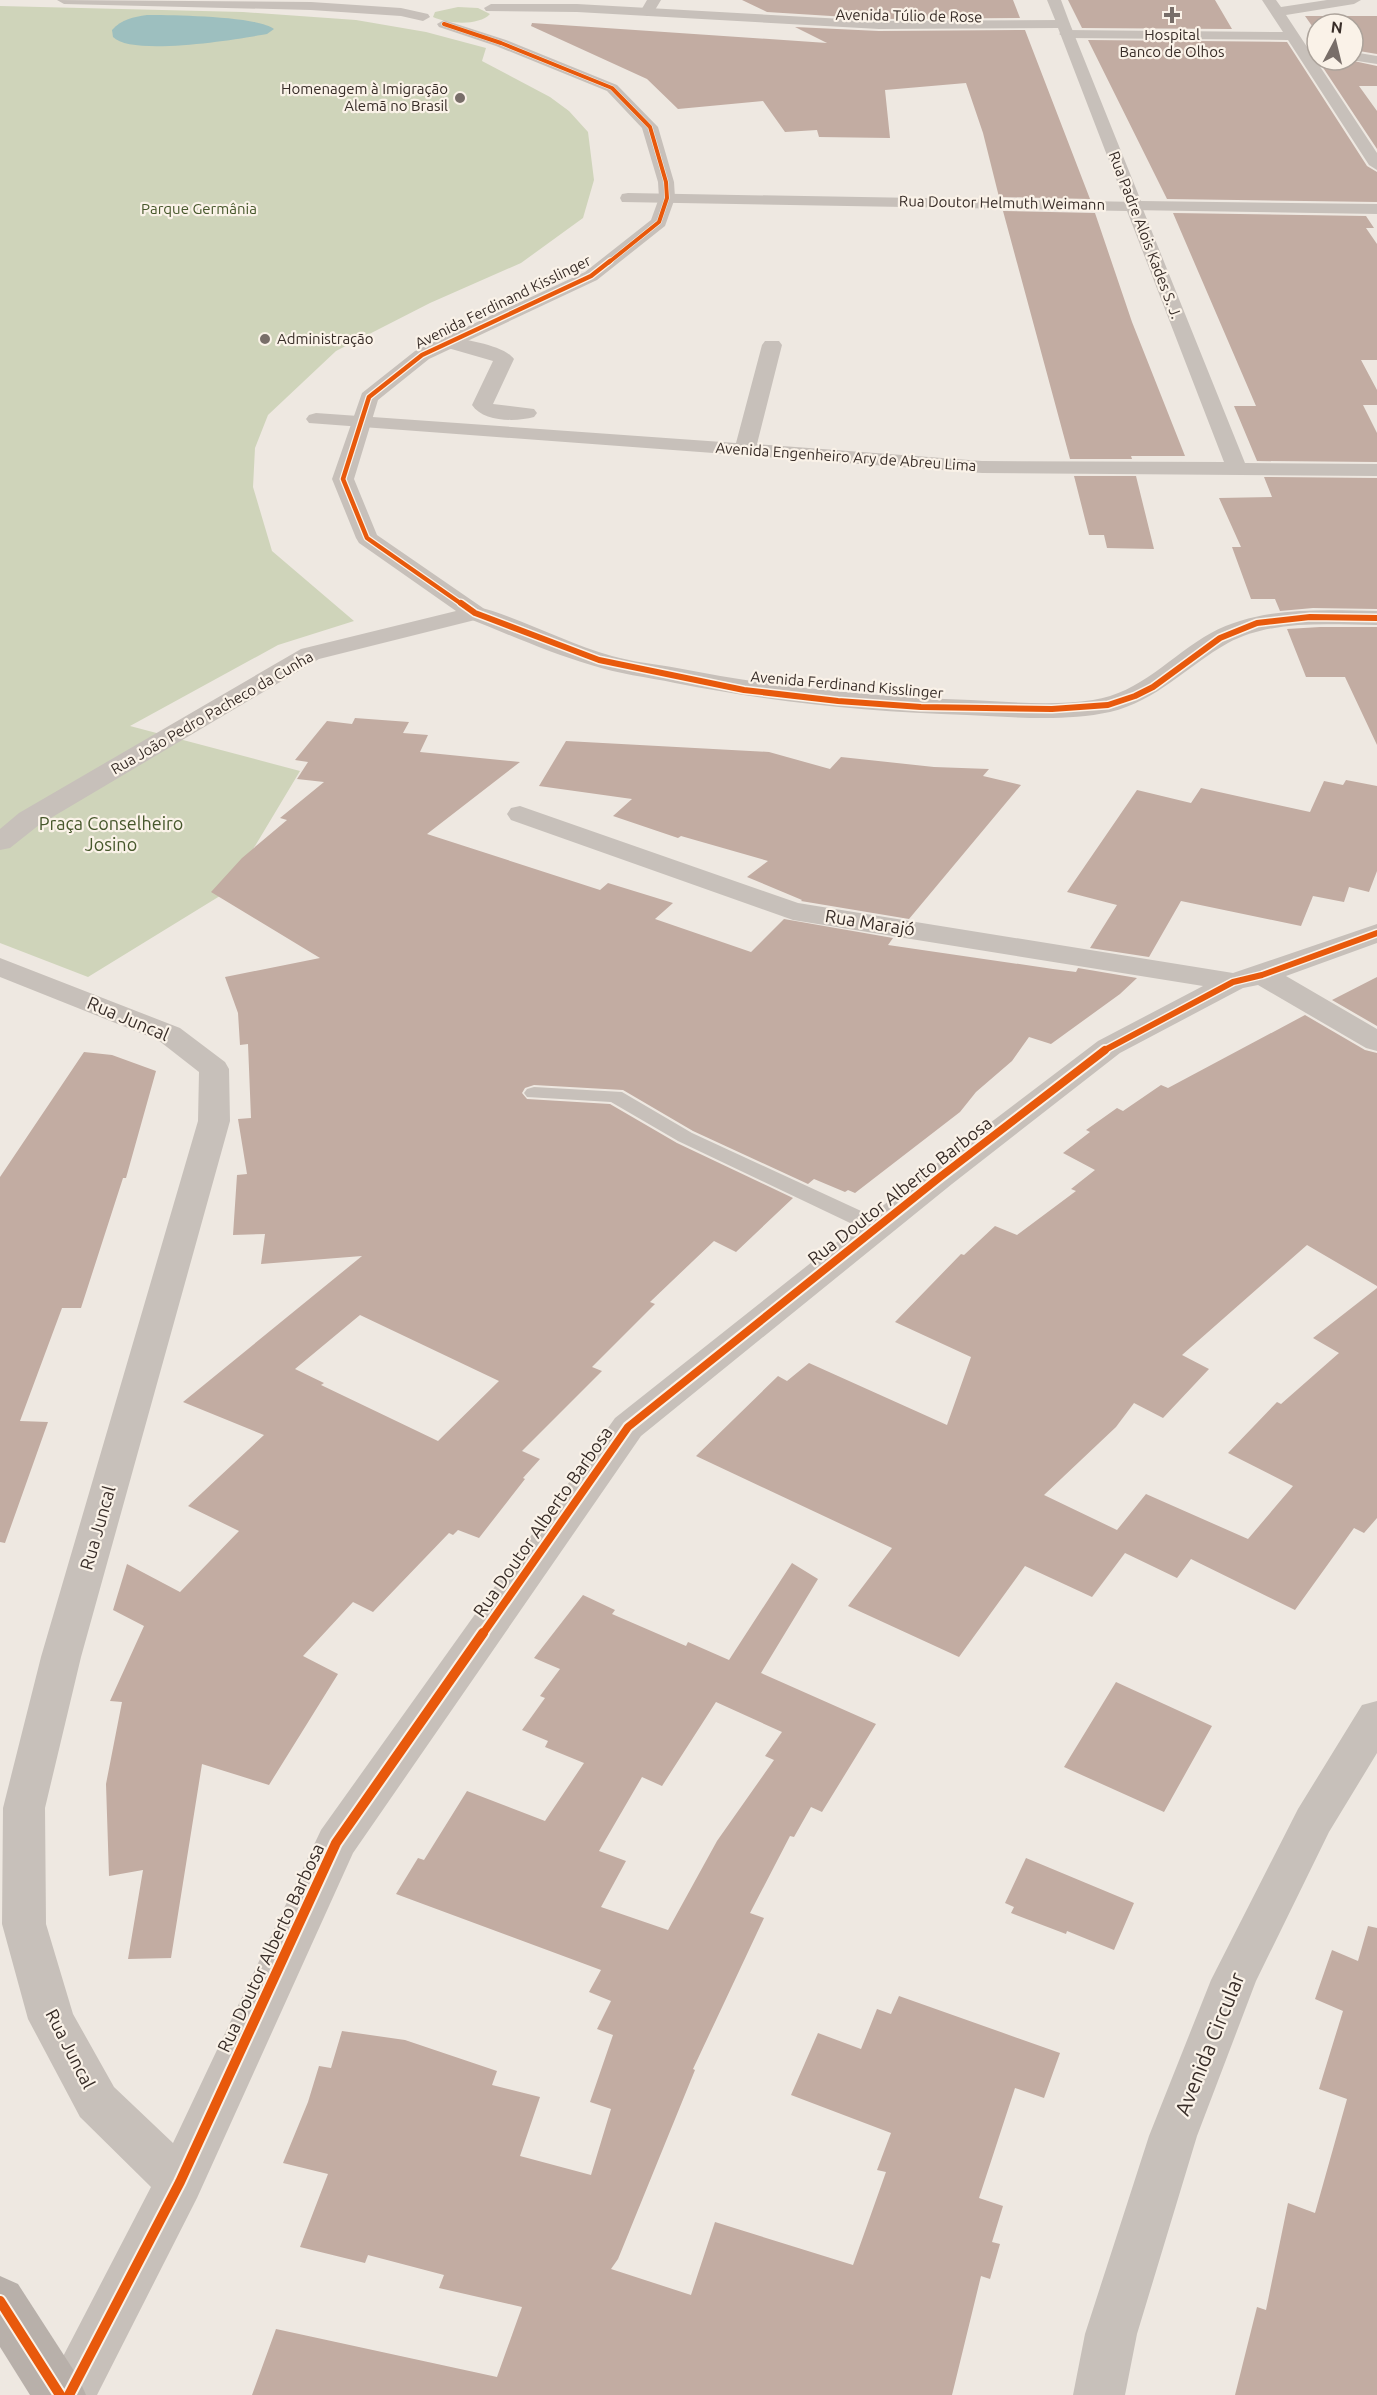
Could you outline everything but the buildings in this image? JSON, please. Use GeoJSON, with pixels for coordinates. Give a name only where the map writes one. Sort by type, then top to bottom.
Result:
{"type":"FeatureCollection","features":[{"type":"Feature","properties":{"kind":"main road"},"geometry":{"type":"LineString","coordinates":[[0,2301],[60,2395]]}},
{"type":"Feature","properties":{"kind":"street"},"geometry":{"type":"LineString","coordinates":[[64,0],[311,6],[401,12],[430,10]]}},
{"type":"Feature","properties":{"kind":"street"},"geometry":{"type":"LineString","coordinates":[[345,0],[430,10],[444,24],[501,43],[612,88],[650,126],[666,182],[667,198]]}},
{"type":"Feature","properties":{"kind":"street","name":"Rua Padre Alois Kades S. J."},"geometry":{"type":"LineString","coordinates":[[1054,0],[1237,469]]}},
{"type":"Feature","properties":{"kind":"street"},"geometry":{"type":"LineString","coordinates":[[1354,0],[1273,6],[1377,165]]}},
{"type":"Feature","properties":{"kind":"street"},"geometry":{"type":"LineString","coordinates":[[476,5],[493,15]]}},
{"type":"Feature","properties":{"kind":"street","name":"Avenida Túlio de Rose"},"geometry":{"type":"LineString","coordinates":[[493,15],[540,6],[651,6],[810,23],[961,30]]}},
{"type":"Feature","properties":{"kind":"street"},"geometry":{"type":"LineString","coordinates":[[444,24],[467,24],[493,15]]}},
{"type":"Feature","properties":{"kind":"street"},"geometry":{"type":"LineString","coordinates":[[493,15],[491,28],[501,38],[501,43]]}},
{"type":"Feature","properties":{"kind":"street","name":"Avenida Túlio de Rose"},"geometry":{"type":"LineString","coordinates":[[493,15],[558,15],[796,29],[1064,29],[1296,41],[1305,45]]}},
{"type":"Feature","properties":{"kind":"street","name":"Rua Doutor Helmuth Weimann"},"geometry":{"type":"LineString","coordinates":[[628,198],[1377,209]]}},
{"type":"Feature","properties":{"kind":"street","name":"Avenida Ferdinand Kisslinger"},"geometry":{"type":"LineString","coordinates":[[667,198],[659,222],[591,276],[422,356],[369,397],[343,479],[367,538],[476,613],[599,660],[744,690],[838,701],[996,709],[1052,709],[1108,705],[1153,687],[1220,638],[1257,623],[1310,617],[1377,618]]}},
{"type":"Feature","properties":{"kind":"street"},"geometry":{"type":"LineString","coordinates":[[448,342],[496,354],[504,359],[482,405],[484,408],[551,415]]}},
{"type":"Feature","properties":{"kind":"street"},"geometry":{"type":"LineString","coordinates":[[746,450],[772,345]]}},
{"type":"Feature","properties":{"kind":"street","name":"Avenida Engenheiro Ary de Abreu Lima"},"geometry":{"type":"LineString","coordinates":[[316,419],[982,467],[1377,470]]}},
{"type":"Feature","properties":{"kind":"street","name":"Rua João Pedro Pacheco da Cunha"},"geometry":{"type":"LineString","coordinates":[[0,842],[29,819],[310,654],[476,613]]}},
{"type":"Feature","properties":{"kind":"street","name":"Rua Marajó"},"geometry":{"type":"LineString","coordinates":[[520,814],[793,911],[1247,978]]}},
{"type":"Feature","properties":{"kind":"street","name":"Rua Doutor Alberto Barbosa"},"geometry":{"type":"LineString","coordinates":[[69,2395],[180,2182],[336,1843],[628,1427],[877,1227],[1109,1047],[1247,978],[1377,933]]}},
{"type":"Feature","properties":{"kind":"street","name":"Rua Juncal"},"geometry":{"type":"LineString","coordinates":[[0,967],[169,1034],[214,1069],[214,1121],[61,1657],[24,1808],[24,1924],[51,2019],[97,2102],[180,2182]]}},
{"type":"Feature","properties":{"kind":"street"},"geometry":{"type":"LineString","coordinates":[[1247,978],[1377,1041]]}},
{"type":"Feature","properties":{"kind":"street","name":"Avenida Circular"},"geometry":{"type":"LineString","coordinates":[[1099,2395],[1111,2334],[1173,2136],[1234,1980],[1313,1821],[1377,1717]]}},
{"type":"Feature","properties":{"kind":"lane"},"geometry":{"type":"LineString","coordinates":[[534,1093],[615,1096],[685,1137],[877,1227]]}},
{"type":"Feature","properties":{"kind":"green space","name":"Parque Germânia"},"geometry":{"type":"Polygon","coordinates":[[[0,6],[243,12],[356,20],[426,32],[486,48],[482,61],[550,97],[569,111],[588,132],[594,180],[583,218],[521,263],[430,303],[336,351],[268,415],[255,448],[253,487],[272,551],[354,621],[278,645],[130,726],[300,771],[228,891],[88,977],[0,943],[0,6]]]}},
{"type":"Feature","properties":{"kind":"green space"},"geometry":{"type":"Polygon","coordinates":[[[458,7],[478,8],[490,14],[479,21],[463,23],[433,17],[435,12],[458,7]]]}},
{"type":"Feature","properties":{"kind":"water"},"geometry":{"type":"Polygon","coordinates":[[[147,15],[233,19],[251,21],[274,29],[267,34],[187,45],[141,46],[124,43],[113,37],[112,30],[120,23],[147,15]]]}},
{"type":"Feature","properties":{"kind":"cycle path"},"geometry":{"type":"LineString","coordinates":[[444,24],[501,43],[612,88],[650,127],[666,182],[667,198],[659,222],[591,276],[422,355],[369,397],[343,479],[367,538],[475,613],[599,660],[744,690],[838,701],[921,707],[1052,709],[1108,705],[1135,696],[1153,687],[1220,638],[1257,623],[1310,617],[1377,618]]}},
{"type":"Feature","properties":{"kind":"cycle path"},"geometry":{"type":"LineString","coordinates":[[69,2395],[180,2182],[336,1843],[628,1427],[940,1177],[1109,1047],[1233,982],[1262,975],[1377,933]]}},
{"type":"Feature","properties":{"kind":"cycle path"},"geometry":{"type":"LineString","coordinates":[[0,2301],[60,2395]]}},
{"type":"Feature","properties":{"kind":"place","name":"Hospital Banco de Olhos"},"geometry":{"type":"Point","coordinates":[1172,15]}},
{"type":"Feature","properties":{"kind":"place","name":"Homenagem à Imigração Alemã no Brasil"},"geometry":{"type":"Point","coordinates":[460,98]}},
{"type":"Feature","properties":{"kind":"place","name":"Administração"},"geometry":{"type":"Point","coordinates":[265,339]}},
{"type":"Feature","properties":{"kind":"park label","name":"Praça Conselheiro Josino"},"geometry":{"type":"Point","coordinates":[111,834]}}]}
